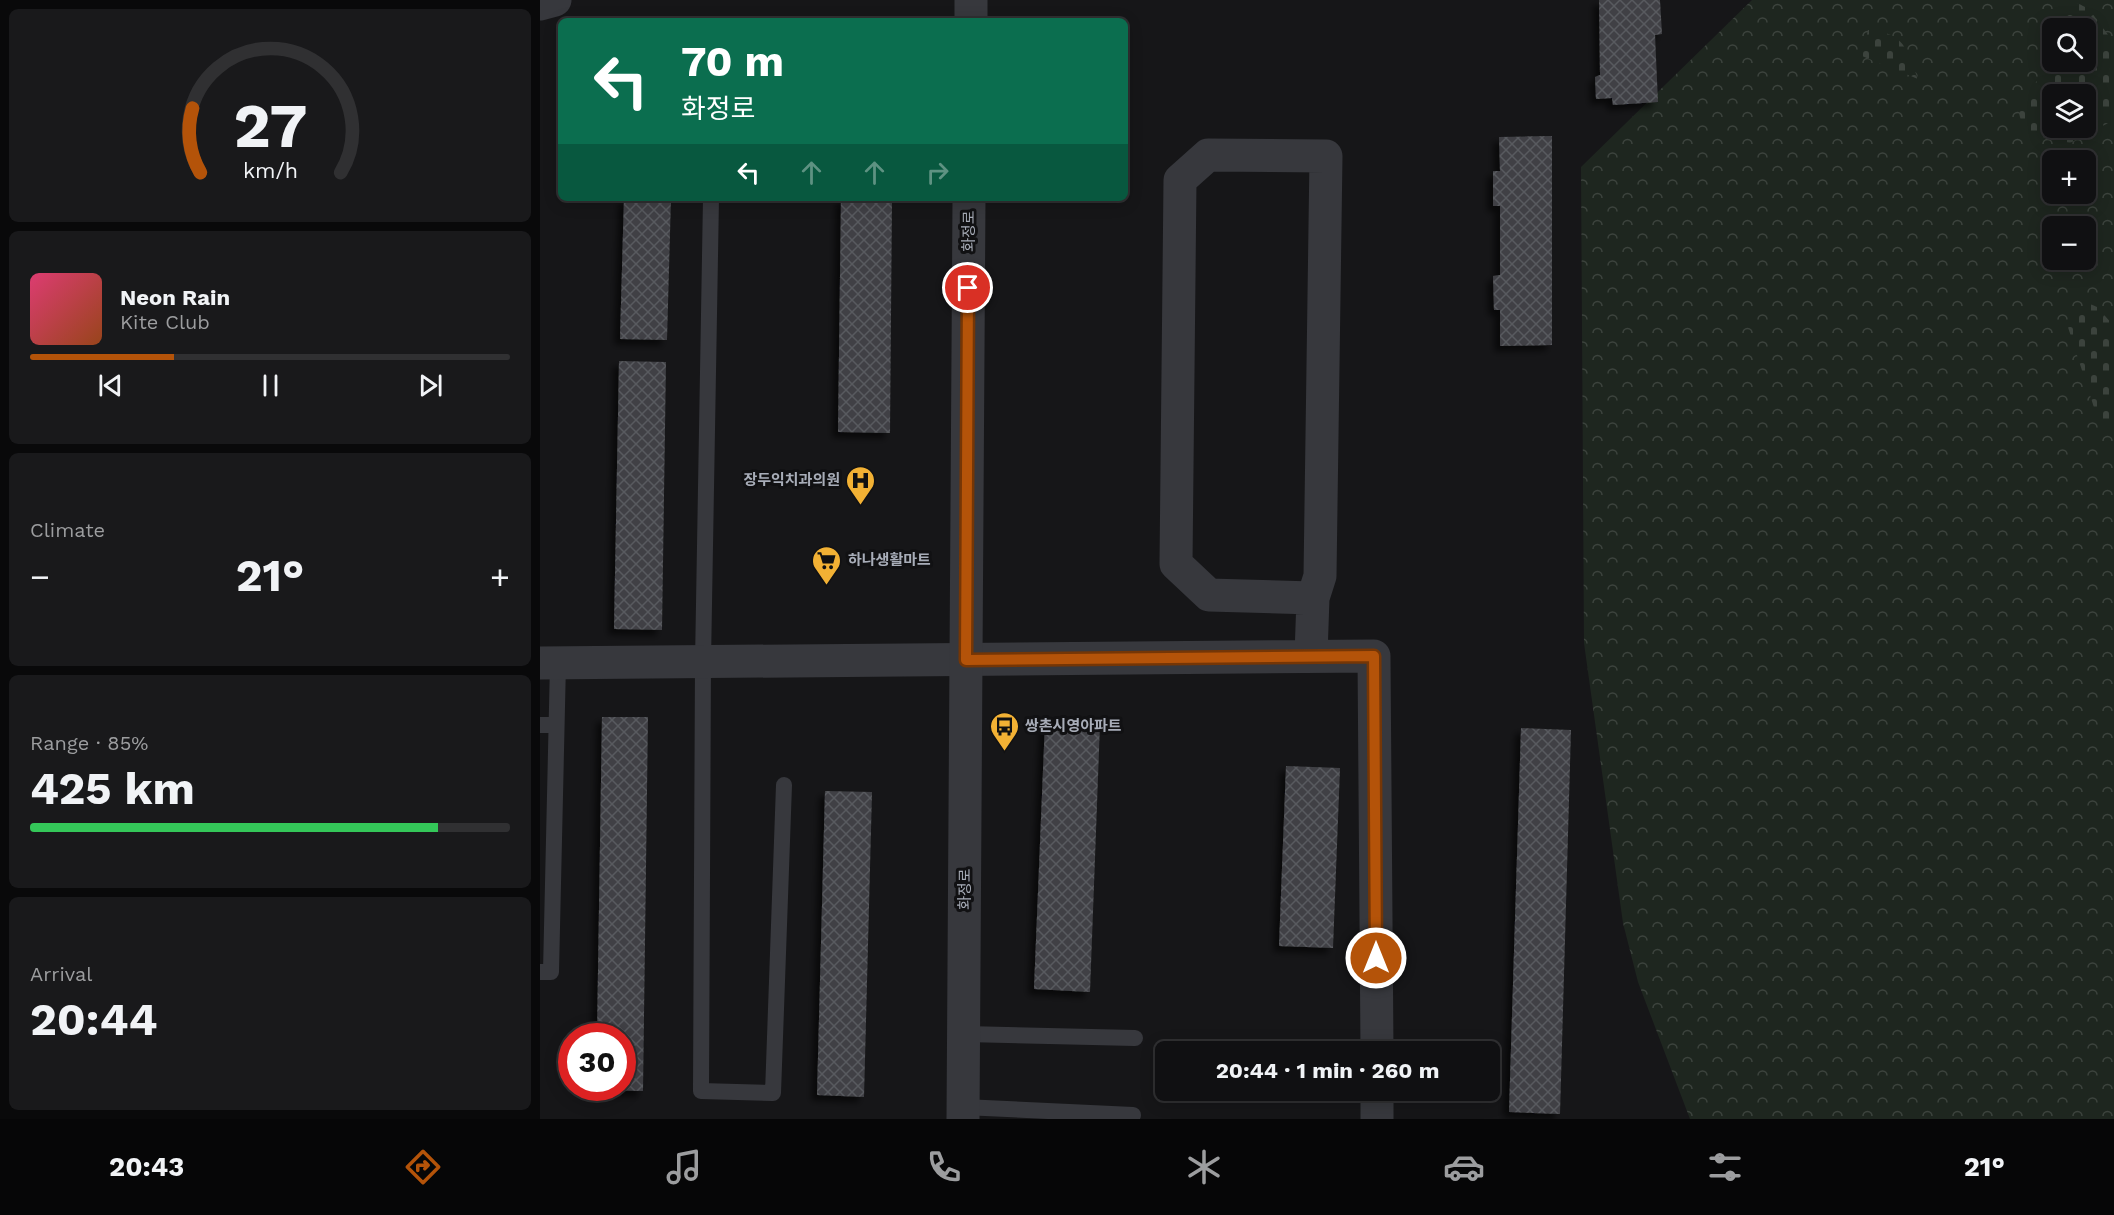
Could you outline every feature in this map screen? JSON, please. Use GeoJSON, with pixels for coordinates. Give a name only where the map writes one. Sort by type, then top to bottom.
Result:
{"type":"FeatureCollection","features":[{"type":"Feature","properties":{"kind":"street"},"geometry":{"type":"LineString","coordinates":[[540,4],[555,0]]}},
{"type":"Feature","properties":{"kind":"street"},"geometry":{"type":"LineString","coordinates":[[971,18],[972,0]]}},
{"type":"Feature","properties":{"kind":"street"},"geometry":{"type":"LineString","coordinates":[[1311,655],[1313,598],[1320,576],[1326,156],[1208,155],[1180,180],[1176,564],[1209,595],[1313,598]]}},
{"type":"Feature","properties":{"kind":"street","name":"화정로"},"geometry":{"type":"LineString","coordinates":[[963,1113],[969,201]]}},
{"type":"Feature","properties":{"kind":"street"},"geometry":{"type":"LineString","coordinates":[[549,663],[1374,656],[1377,1041]]}},
{"type":"Feature","properties":{"kind":"street"},"geometry":{"type":"LineString","coordinates":[[1377,1101],[1377,1119]]}},
{"type":"Feature","properties":{"kind":"lane"},"geometry":{"type":"LineString","coordinates":[[711,201],[703,662],[701,1091],[773,1093],[784,785]]}},
{"type":"Feature","properties":{"kind":"lane"},"geometry":{"type":"LineString","coordinates":[[540,972],[551,972],[549,663]]}},
{"type":"Feature","properties":{"kind":"lane"},"geometry":{"type":"LineString","coordinates":[[964,1034],[1135,1038]]}},
{"type":"Feature","properties":{"kind":"lane"},"geometry":{"type":"LineString","coordinates":[[963,1113],[1133,1115]]}},
{"type":"Feature","properties":{"kind":"green space"},"geometry":{"type":"Polygon","coordinates":[[[1752,0],[2114,0],[2114,1119],[1690,1119],[1638,982],[1623,923],[1584,643],[1581,167],[1752,0]]]}},
{"type":"Feature","properties":{"kind":"green space"},"geometry":{"type":"Polygon","coordinates":[[[2071,0],[2089,9],[2096,18],[2064,18],[2071,0]]]}},
{"type":"Feature","properties":{"kind":"green space"},"geometry":{"type":"Polygon","coordinates":[[[2096,19],[2114,43],[2114,120],[2096,129],[2096,84],[2042,84],[2042,137],[2024,133],[2019,113],[2027,94],[2043,73],[2096,72],[2096,19]]]}},
{"type":"Feature","properties":{"kind":"green space"},"geometry":{"type":"Polygon","coordinates":[[[1868,30],[1897,39],[1907,51],[1918,79],[1862,56],[1868,30]]]}},
{"type":"Feature","properties":{"kind":"green space"},"geometry":{"type":"Polygon","coordinates":[[[2047,138],[2080,138],[2070,143],[2047,138]]]}},
{"type":"Feature","properties":{"kind":"green space"},"geometry":{"type":"Polygon","coordinates":[[[2088,303],[2097,307],[2114,326],[2114,422],[2099,423],[2066,321],[2088,303]]]}},
{"type":"Feature","properties":{"kind":"building"},"geometry":{"type":"Polygon","coordinates":[[[1599,0],[1660,0],[1662,34],[1655,35],[1658,102],[1613,105],[1612,98],[1596,99],[1595,77],[1600,75],[1599,0]]]}},
{"type":"Feature","properties":{"kind":"building"},"geometry":{"type":"Polygon","coordinates":[[[1552,136],[1552,345],[1500,346],[1500,310],[1494,310],[1493,276],[1500,275],[1500,206],[1493,206],[1493,171],[1500,171],[1499,137],[1552,136]]]}},
{"type":"Feature","properties":{"kind":"building"},"geometry":{"type":"Polygon","coordinates":[[[624,201],[671,201],[667,340],[620,339],[624,201]]]}},
{"type":"Feature","properties":{"kind":"building"},"geometry":{"type":"Polygon","coordinates":[[[841,201],[892,201],[890,433],[838,432],[841,201]]]}},
{"type":"Feature","properties":{"kind":"building"},"geometry":{"type":"Polygon","coordinates":[[[619,361],[666,362],[662,630],[614,629],[619,361]]]}},
{"type":"Feature","properties":{"kind":"building"},"geometry":{"type":"Polygon","coordinates":[[[602,717],[648,717],[643,1091],[636,1091],[636,1023],[597,1023],[602,717]]]}},
{"type":"Feature","properties":{"kind":"building"},"geometry":{"type":"Polygon","coordinates":[[[1045,722],[1100,724],[1090,992],[1034,989],[1045,722]]]}},
{"type":"Feature","properties":{"kind":"building"},"geometry":{"type":"Polygon","coordinates":[[[1521,728],[1571,730],[1560,1114],[1509,1112],[1521,728]]]}},
{"type":"Feature","properties":{"kind":"building"},"geometry":{"type":"Polygon","coordinates":[[[1286,766],[1340,768],[1333,948],[1279,946],[1286,766]]]}},
{"type":"Feature","properties":{"kind":"building"},"geometry":{"type":"Polygon","coordinates":[[[825,791],[872,792],[864,1097],[817,1095],[825,791]]]}},
{"type":"Feature","properties":{"kind":"place","name":"장두익치과의원"},"geometry":{"type":"Point","coordinates":[861,506]}},
{"type":"Feature","properties":{"kind":"place","name":"하나생활마트"},"geometry":{"type":"Point","coordinates":[827,586]}},
{"type":"Feature","properties":{"kind":"place","name":"쌍촌시영아파트"},"geometry":{"type":"Point","coordinates":[1004,752]}},
{"type":"Feature","properties":{"kind":"route"},"geometry":{"type":"LineString","coordinates":[[968,288],[966,660],[1374,656],[1376,958]]}}]}
